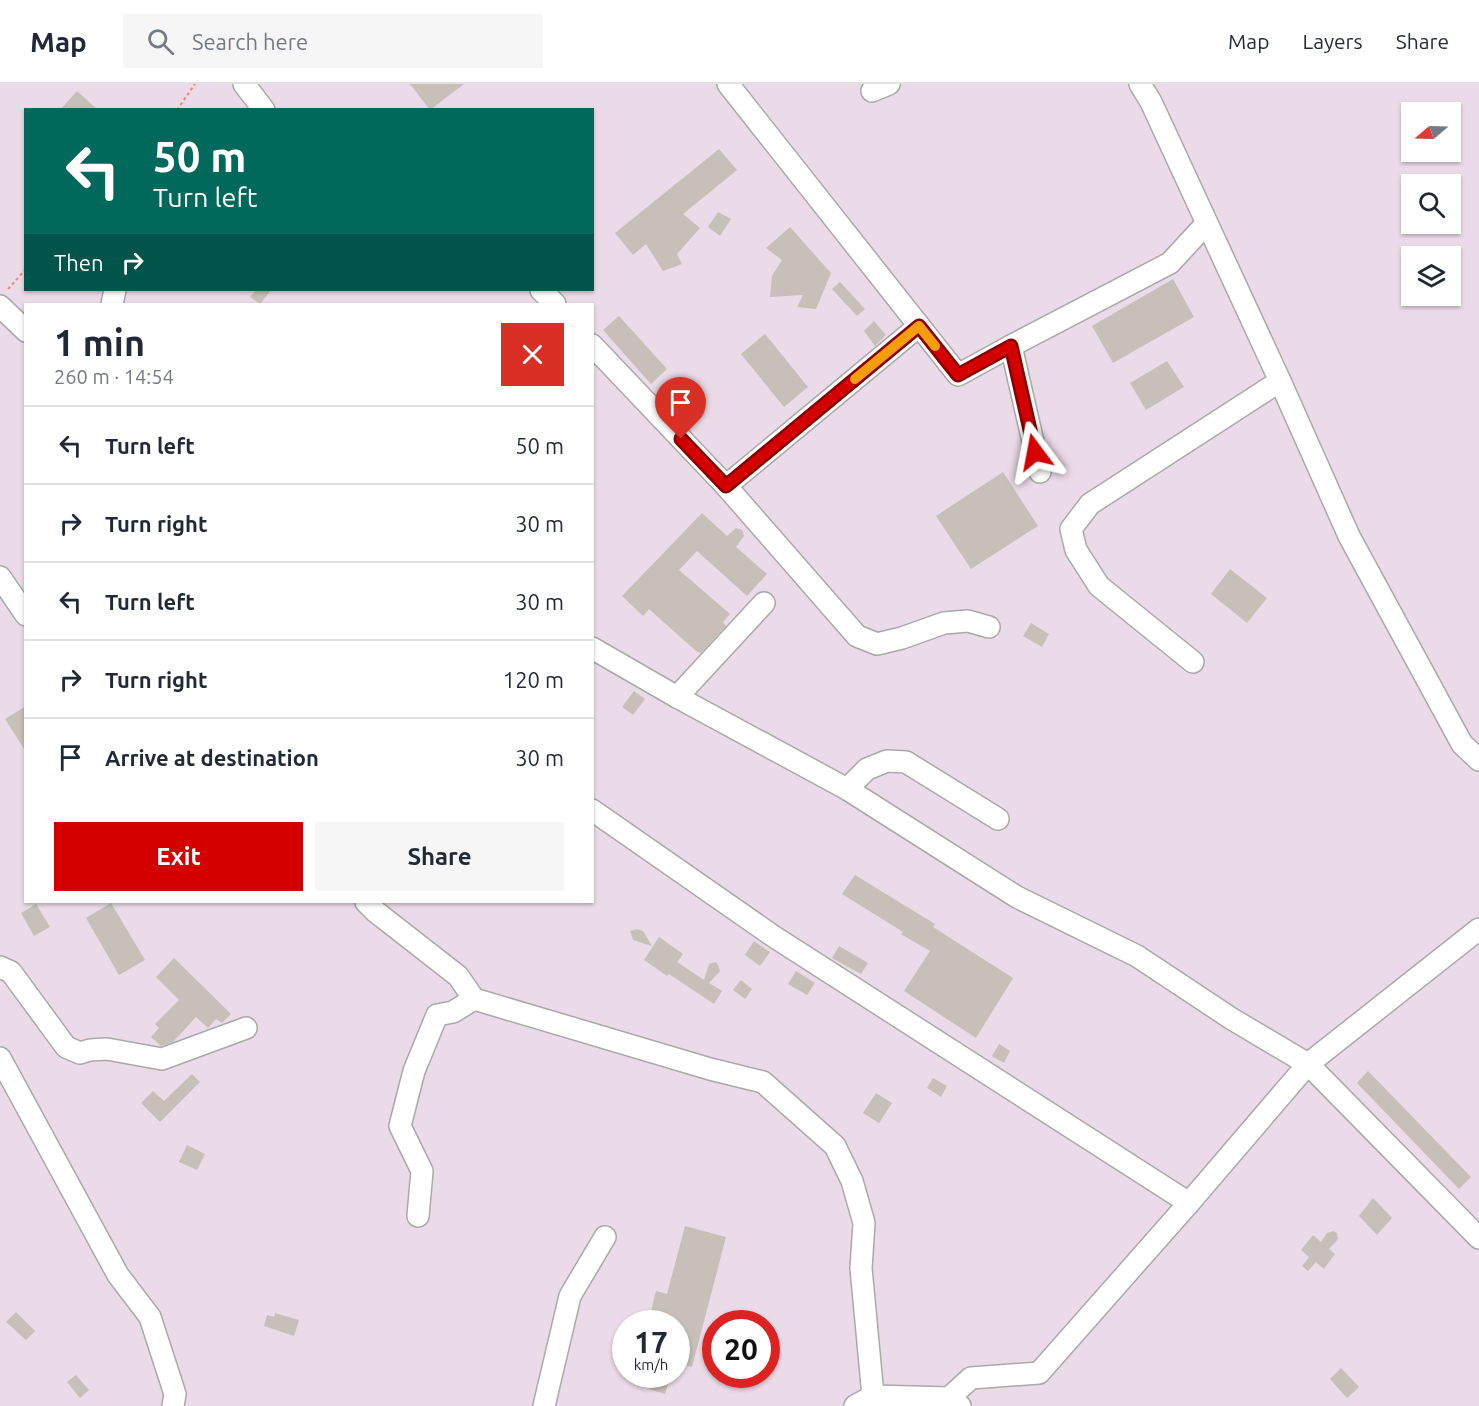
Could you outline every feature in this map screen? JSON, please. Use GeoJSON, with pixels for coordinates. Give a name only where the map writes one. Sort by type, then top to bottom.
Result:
{"type":"FeatureCollection","features":[{"type":"Feature","properties":{"kind":"street"},"geometry":{"type":"LineString","coordinates":[[243,84],[262,108]]}},
{"type":"Feature","properties":{"kind":"street"},"geometry":{"type":"LineString","coordinates":[[728,84],[958,375],[1170,263],[1206,224]]}},
{"type":"Feature","properties":{"kind":"street"},"geometry":{"type":"LineString","coordinates":[[1140,84],[1280,381],[1349,536],[1462,744],[1479,760]]}},
{"type":"Feature","properties":{"kind":"street"},"geometry":{"type":"LineString","coordinates":[[542,291],[554,303]]}},
{"type":"Feature","properties":{"kind":"street"},"geometry":{"type":"LineString","coordinates":[[3,298],[24,328]]}},
{"type":"Feature","properties":{"kind":"street"},"geometry":{"type":"LineString","coordinates":[[726,486],[919,326]]}},
{"type":"Feature","properties":{"kind":"street"},"geometry":{"type":"LineString","coordinates":[[1011,346],[1040,472]]}},
{"type":"Feature","properties":{"kind":"street"},"geometry":{"type":"LineString","coordinates":[[594,347],[726,486],[857,636],[877,644],[944,623],[969,621],[989,627]]}},
{"type":"Feature","properties":{"kind":"street"},"geometry":{"type":"LineString","coordinates":[[1193,662],[1099,586],[1076,550],[1071,529],[1090,504],[1280,381]]}},
{"type":"Feature","properties":{"kind":"street"},"geometry":{"type":"LineString","coordinates":[[0,577],[24,612]]}},
{"type":"Feature","properties":{"kind":"street"},"geometry":{"type":"LineString","coordinates":[[677,698],[764,603]]}},
{"type":"Feature","properties":{"kind":"street"},"geometry":{"type":"LineString","coordinates":[[594,649],[677,698],[847,789],[1017,897],[1137,956],[1232,1019],[1308,1064],[1479,1238]]}},
{"type":"Feature","properties":{"kind":"street"},"geometry":{"type":"LineString","coordinates":[[847,789],[867,769],[887,761],[906,762],[998,819]]}},
{"type":"Feature","properties":{"kind":"street"},"geometry":{"type":"LineString","coordinates":[[594,811],[773,936],[1189,1203]]}},
{"type":"Feature","properties":{"kind":"street"},"geometry":{"type":"LineString","coordinates":[[367,903],[459,976],[474,999],[710,1069],[763,1082],[835,1146],[852,1181],[864,1223],[861,1268],[864,1401],[954,1402],[971,1378],[1039,1373],[1308,1064],[1479,929]]}},
{"type":"Feature","properties":{"kind":"street"},"geometry":{"type":"LineString","coordinates":[[0,967],[11,972],[66,1047],[80,1053],[107,1049],[162,1059],[246,1028]]}},
{"type":"Feature","properties":{"kind":"street"},"geometry":{"type":"LineString","coordinates":[[418,1216],[422,1171],[400,1126],[414,1071],[437,1015],[453,1012],[474,999]]}},
{"type":"Feature","properties":{"kind":"street"},"geometry":{"type":"LineString","coordinates":[[0,1058],[118,1275],[150,1317],[175,1394],[173,1406]]}},
{"type":"Feature","properties":{"kind":"street"},"geometry":{"type":"LineString","coordinates":[[544,1406],[570,1296],[605,1237]]}},
{"type":"Feature","properties":{"kind":"path"},"geometry":{"type":"LineString","coordinates":[[178,108],[195,84]]}},
{"type":"Feature","properties":{"kind":"path"},"geometry":{"type":"LineString","coordinates":[[3,298],[24,272]]}},
{"type":"Feature","properties":{"kind":"shaded area"},"geometry":{"type":"Polygon","coordinates":[[[0,84],[1479,84],[1479,1406],[0,1406],[0,84]]]}},
{"type":"Feature","properties":{"kind":"building"},"geometry":{"type":"Polygon","coordinates":[[[410,84],[464,84],[433,108],[428,108],[410,84]]]}},
{"type":"Feature","properties":{"kind":"building"},"geometry":{"type":"Polygon","coordinates":[[[77,91],[96,108],[62,108],[77,91]]]}},
{"type":"Feature","properties":{"kind":"building"},"geometry":{"type":"Polygon","coordinates":[[[719,149],[737,170],[683,214],[700,228],[677,254],[682,264],[663,271],[646,244],[633,255],[615,233],[719,149]]]}},
{"type":"Feature","properties":{"kind":"building"},"geometry":{"type":"Polygon","coordinates":[[[718,212],[731,219],[720,236],[708,227],[718,212]]]}},
{"type":"Feature","properties":{"kind":"building"},"geometry":{"type":"Polygon","coordinates":[[[790,227],[831,273],[816,309],[797,307],[803,295],[770,297],[772,276],[782,260],[766,248],[790,227]]]}},
{"type":"Feature","properties":{"kind":"building"},"geometry":{"type":"Polygon","coordinates":[[[1173,279],[1194,317],[1113,363],[1092,326],[1173,279]]]}},
{"type":"Feature","properties":{"kind":"building"},"geometry":{"type":"Polygon","coordinates":[[[840,282],[865,309],[857,316],[832,289],[840,282]]]}},
{"type":"Feature","properties":{"kind":"building"},"geometry":{"type":"Polygon","coordinates":[[[255,291],[270,291],[261,303],[250,297],[255,291]]]}},
{"type":"Feature","properties":{"kind":"building"},"geometry":{"type":"Polygon","coordinates":[[[619,316],[667,369],[651,384],[603,330],[619,316]]]}},
{"type":"Feature","properties":{"kind":"building"},"geometry":{"type":"Polygon","coordinates":[[[874,321],[886,335],[875,346],[864,331],[874,321]]]}},
{"type":"Feature","properties":{"kind":"building"},"geometry":{"type":"Polygon","coordinates":[[[765,334],[808,387],[784,407],[741,354],[765,334]]]}},
{"type":"Feature","properties":{"kind":"building"},"geometry":{"type":"Polygon","coordinates":[[[1167,361],[1184,387],[1146,410],[1130,383],[1167,361]]]}},
{"type":"Feature","properties":{"kind":"building"},"geometry":{"type":"Polygon","coordinates":[[[1003,472],[1038,526],[971,569],[936,516],[1003,472]]]}},
{"type":"Feature","properties":{"kind":"building"},"geometry":{"type":"Polygon","coordinates":[[[702,513],[727,536],[736,528],[742,530],[744,536],[736,547],[767,574],[747,596],[697,551],[679,570],[730,614],[723,622],[726,626],[701,653],[649,609],[643,616],[622,596],[702,513]]]}},
{"type":"Feature","properties":{"kind":"building"},"geometry":{"type":"Polygon","coordinates":[[[1230,569],[1267,598],[1247,623],[1211,594],[1230,569]]]}},
{"type":"Feature","properties":{"kind":"building"},"geometry":{"type":"Polygon","coordinates":[[[1031,623],[1049,634],[1042,647],[1023,636],[1031,623]]]}},
{"type":"Feature","properties":{"kind":"building"},"geometry":{"type":"Polygon","coordinates":[[[634,691],[645,699],[633,715],[622,707],[634,691]]]}},
{"type":"Feature","properties":{"kind":"building"},"geometry":{"type":"Polygon","coordinates":[[[24,707],[24,749],[5,719],[24,707]]]}},
{"type":"Feature","properties":{"kind":"building"},"geometry":{"type":"Polygon","coordinates":[[[855,875],[935,924],[933,927],[1013,978],[976,1038],[904,991],[930,951],[842,894],[855,875]]]}},
{"type":"Feature","properties":{"kind":"building"},"geometry":{"type":"Polygon","coordinates":[[[111,903],[145,960],[119,975],[86,918],[111,903]]]}},
{"type":"Feature","properties":{"kind":"building"},"geometry":{"type":"Polygon","coordinates":[[[36,904],[50,927],[34,936],[21,913],[36,904]]]}},
{"type":"Feature","properties":{"kind":"building"},"geometry":{"type":"Polygon","coordinates":[[[637,929],[643,931],[652,946],[633,940],[630,931],[637,929]]]}},
{"type":"Feature","properties":{"kind":"building"},"geometry":{"type":"Polygon","coordinates":[[[659,937],[683,954],[677,962],[704,980],[709,964],[716,962],[720,971],[709,983],[722,991],[714,1004],[644,960],[659,937]]]}},
{"type":"Feature","properties":{"kind":"building"},"geometry":{"type":"Polygon","coordinates":[[[754,941],[770,952],[760,966],[745,955],[754,941]]]}},
{"type":"Feature","properties":{"kind":"building"},"geometry":{"type":"Polygon","coordinates":[[[839,946],[868,963],[861,974],[832,958],[839,946]]]}},
{"type":"Feature","properties":{"kind":"building"},"geometry":{"type":"Polygon","coordinates":[[[174,958],[231,1014],[222,1023],[216,1019],[208,1028],[196,1017],[173,1042],[161,1046],[151,1037],[159,1028],[155,1024],[179,1000],[156,977],[174,958]]]}},
{"type":"Feature","properties":{"kind":"building"},"geometry":{"type":"Polygon","coordinates":[[[796,971],[815,983],[807,995],[788,984],[796,971]]]}},
{"type":"Feature","properties":{"kind":"building"},"geometry":{"type":"Polygon","coordinates":[[[741,980],[752,989],[745,999],[733,990],[741,980]]]}},
{"type":"Feature","properties":{"kind":"building"},"geometry":{"type":"Polygon","coordinates":[[[999,1044],[1010,1051],[1004,1063],[992,1056],[999,1044]]]}},
{"type":"Feature","properties":{"kind":"building"},"geometry":{"type":"Polygon","coordinates":[[[1368,1071],[1471,1177],[1459,1189],[1357,1083],[1368,1071]]]}},
{"type":"Feature","properties":{"kind":"building"},"geometry":{"type":"Polygon","coordinates":[[[192,1074],[200,1082],[160,1122],[141,1103],[153,1091],[164,1101],[192,1074]]]}},
{"type":"Feature","properties":{"kind":"building"},"geometry":{"type":"Polygon","coordinates":[[[933,1078],[947,1086],[941,1097],[927,1088],[933,1078]]]}},
{"type":"Feature","properties":{"kind":"building"},"geometry":{"type":"Polygon","coordinates":[[[876,1093],[892,1103],[879,1123],[863,1113],[876,1093]]]}},
{"type":"Feature","properties":{"kind":"building"},"geometry":{"type":"Polygon","coordinates":[[[187,1145],[205,1154],[197,1170],[179,1162],[187,1145]]]}},
{"type":"Feature","properties":{"kind":"building"},"geometry":{"type":"Polygon","coordinates":[[[1373,1198],[1392,1218],[1377,1235],[1359,1216],[1373,1198]]]}},
{"type":"Feature","properties":{"kind":"building"},"geometry":{"type":"Polygon","coordinates":[[[685,1226],[726,1237],[707,1310],[702,1310],[702,1329],[692,1367],[690,1366],[690,1310],[651,1310],[656,1291],[667,1294],[685,1226]]]}},
{"type":"Feature","properties":{"kind":"building"},"geometry":{"type":"Polygon","coordinates":[[[1333,1231],[1337,1233],[1338,1239],[1329,1249],[1335,1254],[1324,1269],[1316,1262],[1308,1271],[1302,1266],[1309,1257],[1301,1250],[1313,1235],[1321,1242],[1327,1233],[1333,1231]]]}},
{"type":"Feature","properties":{"kind":"building"},"geometry":{"type":"Polygon","coordinates":[[[16,1312],[35,1331],[26,1340],[6,1322],[16,1312]]]}},
{"type":"Feature","properties":{"kind":"building"},"geometry":{"type":"Polygon","coordinates":[[[275,1313],[299,1320],[294,1336],[264,1326],[267,1315],[274,1317],[275,1313]]]}},
{"type":"Feature","properties":{"kind":"building"},"geometry":{"type":"Polygon","coordinates":[[[1341,1368],[1359,1387],[1347,1398],[1330,1379],[1341,1368]]]}},
{"type":"Feature","properties":{"kind":"building"},"geometry":{"type":"Polygon","coordinates":[[[76,1375],[89,1390],[80,1398],[67,1382],[76,1375]]]}},
{"type":"Feature","properties":{"kind":"building"},"geometry":{"type":"Polygon","coordinates":[[[649,1388],[667,1388],[665,1394],[649,1388]]]}},
{"type":"Feature","properties":{"kind":"slow traffic"},"geometry":{"type":"LineString","coordinates":[[855,379],[919,326],[935,346]]}},
{"type":"Feature","properties":{"kind":"route"},"geometry":{"type":"LineString","coordinates":[[681,439],[726,486],[919,326],[958,375],[1011,346],[1035,452]]}}]}
